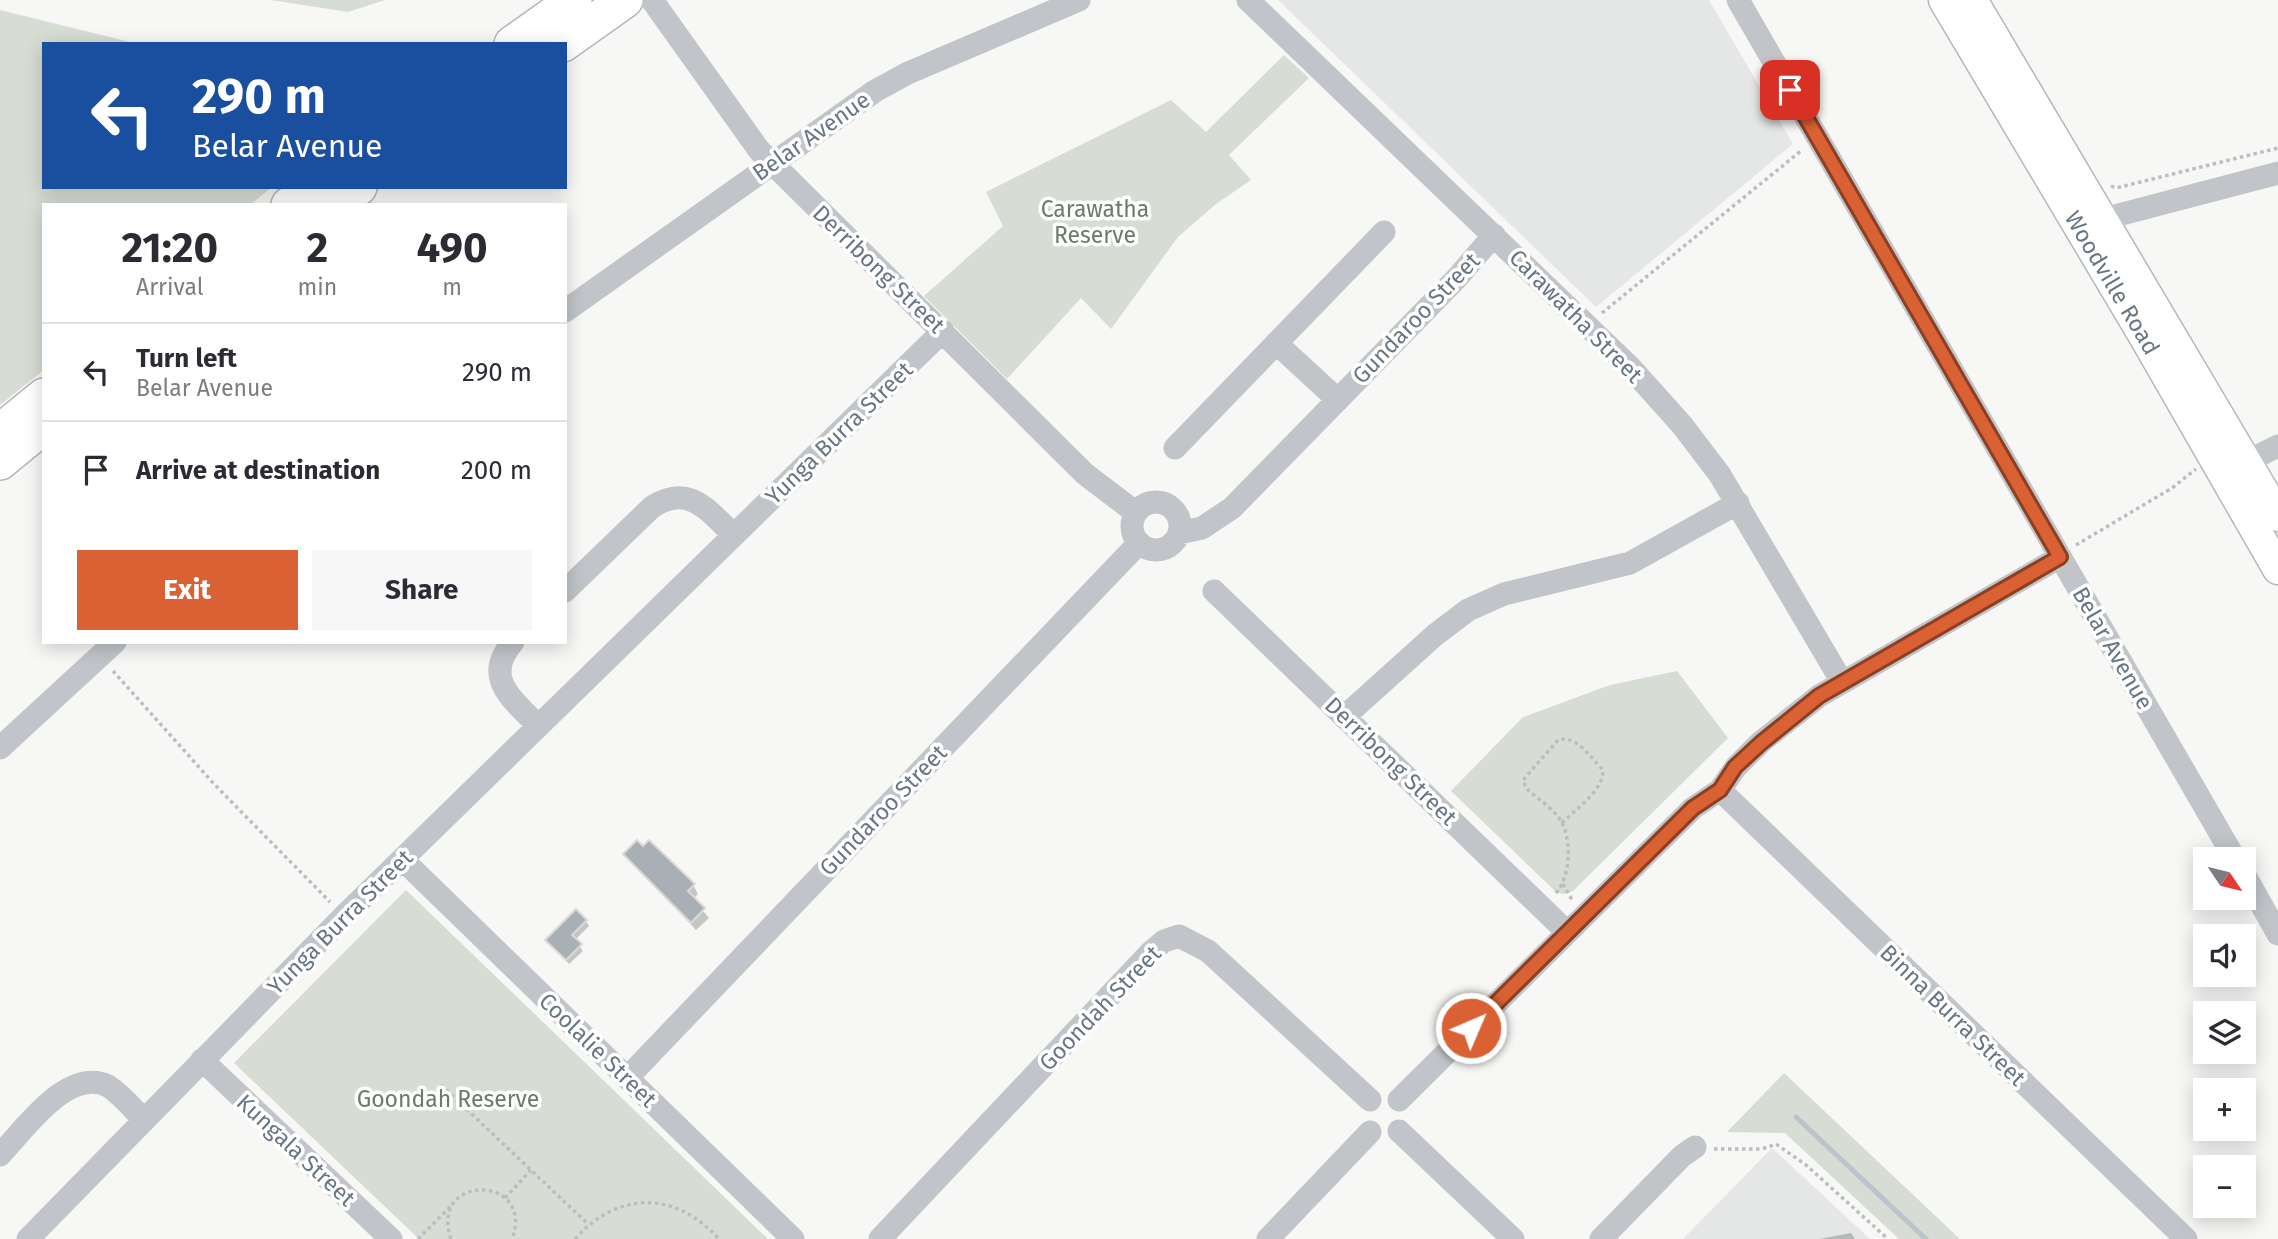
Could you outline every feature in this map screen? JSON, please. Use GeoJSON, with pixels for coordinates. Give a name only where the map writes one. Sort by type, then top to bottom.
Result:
{"type":"FeatureCollection","features":[{"type":"Feature","properties":{"kind":"highway"},"geometry":{"type":"LineString","coordinates":[[515,42],[574,0]]}},
{"type":"Feature","properties":{"kind":"highway"},"geometry":{"type":"LineString","coordinates":[[566,42],[625,0]]}},
{"type":"Feature","properties":{"kind":"highway"},"geometry":{"type":"LineString","coordinates":[[292,203],[309,189]]}},
{"type":"Feature","properties":{"kind":"highway"},"geometry":{"type":"LineString","coordinates":[[338,203],[356,189]]}},
{"type":"Feature","properties":{"kind":"highway"},"geometry":{"type":"LineString","coordinates":[[0,432],[42,398]]}},
{"type":"Feature","properties":{"kind":"highway"},"geometry":{"type":"LineString","coordinates":[[0,462],[42,428]]}},
{"type":"Feature","properties":{"kind":"main road","name":"Woodville Road"},"geometry":{"type":"LineString","coordinates":[[1944,0],[2223,466],[2278,516]]}},
{"type":"Feature","properties":{"kind":"main road","name":"Woodville Road"},"geometry":{"type":"LineString","coordinates":[[1972,0],[2103,219],[2223,466],[2278,569]]}},
{"type":"Feature","properties":{"kind":"street","name":"Derribong Street"},"geometry":{"type":"LineString","coordinates":[[652,0],[750,138],[772,164],[1085,474],[1135,512]]}},
{"type":"Feature","properties":{"kind":"street","name":"Belar Avenue"},"geometry":{"type":"LineString","coordinates":[[567,310],[875,91],[908,73],[1079,0]]}},
{"type":"Feature","properties":{"kind":"street","name":"Carawatha Street"},"geometry":{"type":"LineString","coordinates":[[1248,0],[1587,325],[1682,425],[1738,503],[1842,682]]}},
{"type":"Feature","properties":{"kind":"street","name":"Belar Avenue"},"geometry":{"type":"LineString","coordinates":[[1738,0],[2228,847]]}},
{"type":"Feature","properties":{"kind":"street"},"geometry":{"type":"LineString","coordinates":[[2103,219],[2278,173]]}},
{"type":"Feature","properties":{"kind":"street"},"geometry":{"type":"LineString","coordinates":[[1175,449],[1384,232]]}},
{"type":"Feature","properties":{"kind":"street","name":"Gundaroo Street"},"geometry":{"type":"LineString","coordinates":[[1179,533],[1202,528],[1231,508],[1457,278],[1494,235]]}},
{"type":"Feature","properties":{"kind":"street","name":"Yunga Burra Street"},"geometry":{"type":"LineString","coordinates":[[28,1239],[344,916],[943,331]]}},
{"type":"Feature","properties":{"kind":"street","name":"Gundaroo Street"},"geometry":{"type":"LineString","coordinates":[[1276,343],[1338,400]]}},
{"type":"Feature","properties":{"kind":"street"},"geometry":{"type":"LineString","coordinates":[[2223,466],[2278,446]]}},
{"type":"Feature","properties":{"kind":"street"},"geometry":{"type":"LineString","coordinates":[[567,589],[652,507],[666,498],[681,496],[696,502],[734,535]]}},
{"type":"Feature","properties":{"kind":"street"},"geometry":{"type":"LineString","coordinates":[[1147,502],[1163,502],[1179,518],[1179,533],[1175,540],[1162,549],[1146,548],[1139,543],[1131,529],[1135,512],[1147,502]]}},
{"type":"Feature","properties":{"kind":"street"},"geometry":{"type":"LineString","coordinates":[[1344,717],[1435,635],[1468,611],[1525,587],[1630,563],[1738,503]]}},
{"type":"Feature","properties":{"kind":"street","name":"Gundaroo Street"},"geometry":{"type":"LineString","coordinates":[[627,1077],[1139,543]]}},
{"type":"Feature","properties":{"kind":"street"},"geometry":{"type":"LineString","coordinates":[[1399,1100],[1693,808],[1720,790],[1735,767],[1761,743],[1842,682],[2060,557]]}},
{"type":"Feature","properties":{"kind":"street","name":"Derribong Street"},"geometry":{"type":"LineString","coordinates":[[1214,590],[1567,932]]}},
{"type":"Feature","properties":{"kind":"street"},"geometry":{"type":"LineString","coordinates":[[511,644],[502,654],[498,669],[501,682],[537,725]]}},
{"type":"Feature","properties":{"kind":"street"},"geometry":{"type":"LineString","coordinates":[[0,748],[107,649]]}},
{"type":"Feature","properties":{"kind":"street","name":"Binna Burra Street"},"geometry":{"type":"LineString","coordinates":[[1720,790],[2186,1239]]}},
{"type":"Feature","properties":{"kind":"street","name":"Coolalie Street"},"geometry":{"type":"LineString","coordinates":[[403,860],[793,1239]]}},
{"type":"Feature","properties":{"kind":"street"},"geometry":{"type":"LineString","coordinates":[[2256,895],[2278,934]]}},
{"type":"Feature","properties":{"kind":"street","name":"Goondah Street"},"geometry":{"type":"LineString","coordinates":[[880,1239],[1151,952],[1164,941],[1179,936],[1208,951],[1370,1100]]}},
{"type":"Feature","properties":{"kind":"street","name":"Kungala Street"},"geometry":{"type":"LineString","coordinates":[[202,1060],[391,1239]]}},
{"type":"Feature","properties":{"kind":"street"},"geometry":{"type":"LineString","coordinates":[[0,1155],[58,1095],[79,1083],[89,1081],[108,1087],[144,1120]]}},
{"type":"Feature","properties":{"kind":"street"},"geometry":{"type":"LineString","coordinates":[[1388,1095],[1399,1100],[1405,1112],[1399,1131],[1381,1137],[1370,1132],[1363,1113],[1370,1100],[1388,1095]]}},
{"type":"Feature","properties":{"kind":"street"},"geometry":{"type":"LineString","coordinates":[[1399,1131],[1513,1239]]}},
{"type":"Feature","properties":{"kind":"street"},"geometry":{"type":"LineString","coordinates":[[1268,1239],[1370,1132]]}},
{"type":"Feature","properties":{"kind":"street"},"geometry":{"type":"LineString","coordinates":[[1601,1239],[1682,1156],[1695,1147]]}},
{"type":"Feature","properties":{"kind":"path"},"geometry":{"type":"LineString","coordinates":[[1587,325],[1817,137]]}},
{"type":"Feature","properties":{"kind":"path"},"geometry":{"type":"LineString","coordinates":[[2102,183],[2116,188],[2278,148]]}},
{"type":"Feature","properties":{"kind":"path"},"geometry":{"type":"LineString","coordinates":[[2060,557],[2172,488],[2223,466]]}},
{"type":"Feature","properties":{"kind":"path"},"geometry":{"type":"LineString","coordinates":[[107,649],[215,785],[344,916]]}},
{"type":"Feature","properties":{"kind":"path"},"geometry":{"type":"LineString","coordinates":[[1552,897],[1563,882],[1567,839],[1562,823],[1526,788],[1523,780],[1558,740],[1566,738],[1575,742],[1603,770],[1603,775],[1599,785],[1562,823]]}},
{"type":"Feature","properties":{"kind":"path"},"geometry":{"type":"LineString","coordinates":[[441,1085],[588,1224]]}},
{"type":"Feature","properties":{"kind":"path"},"geometry":{"type":"LineString","coordinates":[[1695,1147],[1762,1149],[1776,1144],[1806,1166],[1888,1239]]}},
{"type":"Feature","properties":{"kind":"path"},"geometry":{"type":"LineString","coordinates":[[505,1198],[531,1170]]}},
{"type":"Feature","properties":{"kind":"path"},"geometry":{"type":"LineString","coordinates":[[418,1239],[453,1204],[472,1190],[495,1191],[505,1198],[516,1217],[512,1239]]}},
{"type":"Feature","properties":{"kind":"path"},"geometry":{"type":"LineString","coordinates":[[575,1239],[588,1224],[617,1207],[646,1202],[676,1207],[702,1221],[719,1239]]}},
{"type":"Feature","properties":{"kind":"path"},"geometry":{"type":"LineString","coordinates":[[451,1239],[447,1227],[453,1204]]}},
{"type":"Feature","properties":{"kind":"shaded area"},"geometry":{"type":"Polygon","coordinates":[[[1278,0],[1709,0],[1793,144],[1596,307],[1278,0]]]}},
{"type":"Feature","properties":{"kind":"shaded area"},"geometry":{"type":"Polygon","coordinates":[[[1772,1148],[1870,1239],[1683,1239],[1772,1148]]]}},
{"type":"Feature","properties":{"kind":"green space"},"geometry":{"type":"Polygon","coordinates":[[[271,0],[385,0],[348,12],[271,0]]]}},
{"type":"Feature","properties":{"kind":"green space"},"geometry":{"type":"Polygon","coordinates":[[[0,10],[130,42],[42,42],[42,189],[270,189],[252,203],[42,203],[42,372],[0,405],[0,10]]]}},
{"type":"Feature","properties":{"kind":"green space","name":"Carawatha Reserve"},"geometry":{"type":"Polygon","coordinates":[[[1284,55],[1309,78],[1229,155],[1251,180],[1216,204],[1178,237],[1111,329],[1081,298],[1007,379],[924,296],[1003,226],[986,192],[1171,100],[1206,132],[1284,55]]]}},
{"type":"Feature","properties":{"kind":"green space"},"geometry":{"type":"Polygon","coordinates":[[[1677,671],[1728,738],[1573,891],[1563,894],[1555,891],[1451,791],[1523,717],[1610,685],[1677,671]]]}},
{"type":"Feature","properties":{"kind":"green space","name":"Goondah Reserve"},"geometry":{"type":"Polygon","coordinates":[[[406,890],[768,1239],[419,1239],[234,1063],[406,890]]]}},
{"type":"Feature","properties":{"kind":"green space"},"geometry":{"type":"Polygon","coordinates":[[[1784,1073],[1960,1239],[1899,1239],[1785,1133],[1727,1132],[1784,1073]]]}},
{"type":"Feature","properties":{"kind":"building"},"geometry":{"type":"Polygon","coordinates":[[[637,840],[643,846],[649,840],[695,884],[688,891],[705,908],[691,923],[623,854],[637,840]]]}},
{"type":"Feature","properties":{"kind":"building"},"geometry":{"type":"Polygon","coordinates":[[[576,909],[587,920],[572,935],[582,944],[566,960],[545,940],[576,909]]]}},
{"type":"Feature","properties":{"kind":"waterway"},"geometry":{"type":"LineString","coordinates":[[1796,1117],[1926,1239]]}},
{"type":"Feature","properties":{"kind":"route"},"geometry":{"type":"LineString","coordinates":[[1471,1028],[1693,808],[1720,790],[1735,767],[1819,696],[2060,557],[2046,537],[1790,90]]}}]}
